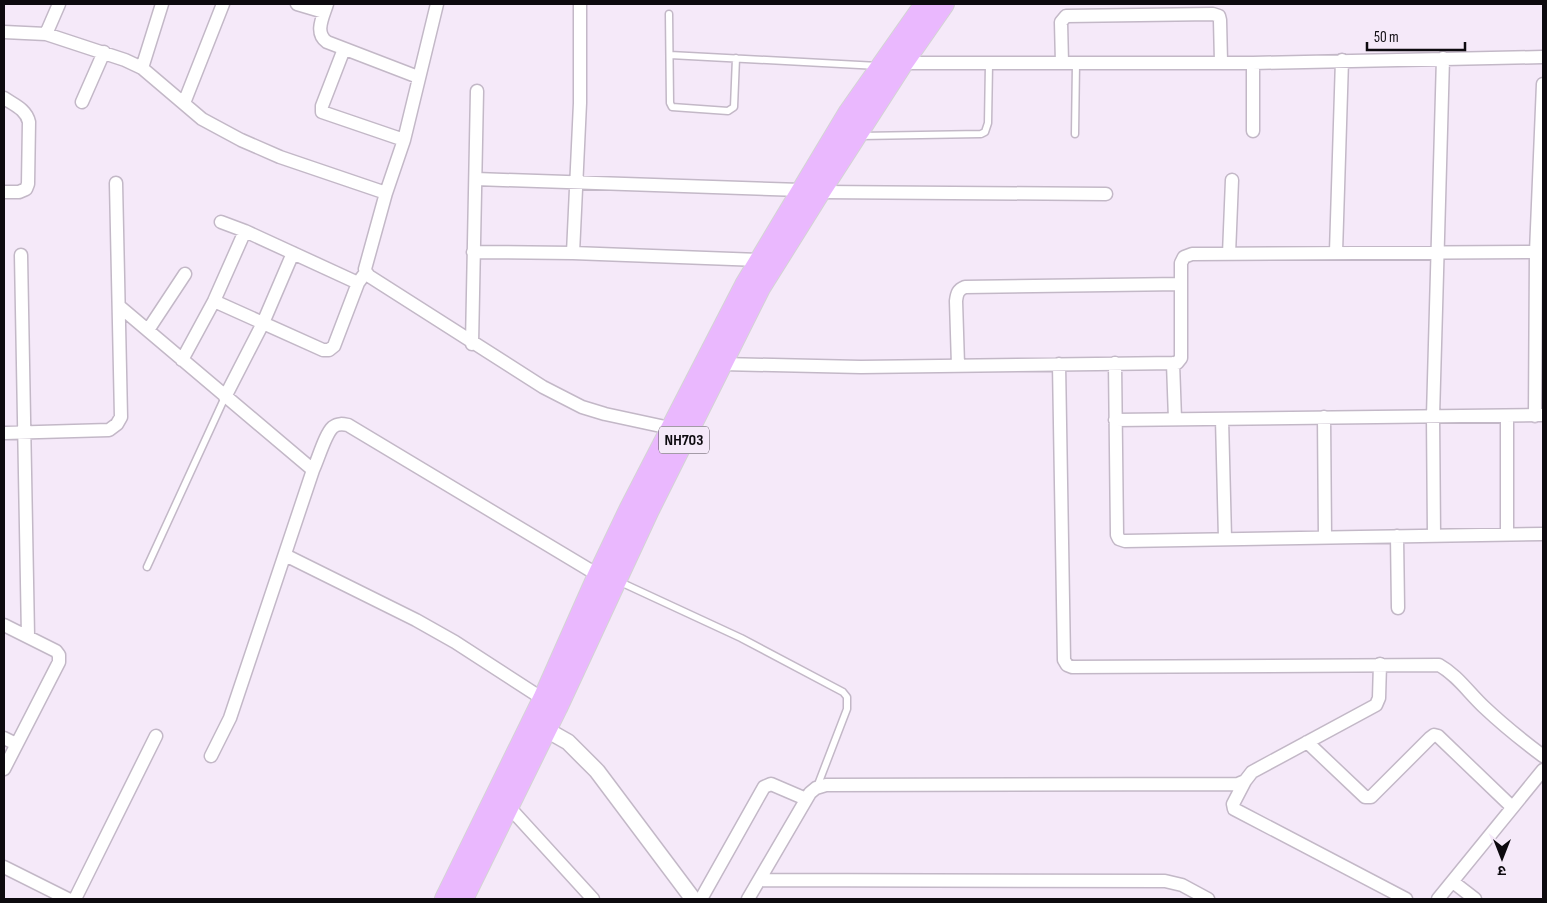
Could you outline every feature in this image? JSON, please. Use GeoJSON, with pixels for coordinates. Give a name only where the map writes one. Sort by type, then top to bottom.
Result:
{"type":"FeatureCollection","features":[{"type":"Feature","properties":{"kind":"highway","name":"NH703"},"geometry":{"type":"LineString","coordinates":[[445,899],[539,725],[607,578],[670,428],[715,361],[760,288],[811,191],[848,112],[926,4]]}},
{"type":"Feature","properties":{"kind":"highway","name":"NH703"},"geometry":{"type":"LineString","coordinates":[[463,899],[509,807],[539,725],[543,698],[607,578],[648,512],[760,260],[811,191],[856,136],[944,4]]}},
{"type":"Feature","properties":{"kind":"street"},"geometry":{"type":"LineString","coordinates":[[46,34],[59,4]]}},
{"type":"Feature","properties":{"kind":"street"},"geometry":{"type":"LineString","coordinates":[[142,68],[162,4]]}},
{"type":"Feature","properties":{"kind":"street"},"geometry":{"type":"LineString","coordinates":[[184,103],[223,4]]}},
{"type":"Feature","properties":{"kind":"street"},"geometry":{"type":"LineString","coordinates":[[297,4],[326,8],[319,32],[321,38],[327,42],[418,77]]}},
{"type":"Feature","properties":{"kind":"street"},"geometry":{"type":"LineString","coordinates":[[214,301],[323,350],[329,350],[334,346],[362,277],[386,193],[404,140],[437,4]]}},
{"type":"Feature","properties":{"kind":"street"},"geometry":{"type":"LineString","coordinates":[[573,253],[577,182],[580,4]]}},
{"type":"Feature","properties":{"kind":"street"},"geometry":{"type":"LineString","coordinates":[[1062,63],[1061,22],[1066,16],[1213,14],[1219,16],[1220,20],[1221,62]]}},
{"type":"Feature","properties":{"kind":"street"},"geometry":{"type":"LineString","coordinates":[[4,32],[46,34],[104,52],[142,68],[202,119],[241,140],[273,154],[386,193]]}},
{"type":"Feature","properties":{"kind":"street"},"geometry":{"type":"LineString","coordinates":[[344,49],[322,106],[322,112],[404,140]]}},
{"type":"Feature","properties":{"kind":"street"},"geometry":{"type":"LineString","coordinates":[[82,102],[104,52]]}},
{"type":"Feature","properties":{"kind":"street"},"geometry":{"type":"LineString","coordinates":[[903,63],[1253,63],[1543,57]]}},
{"type":"Feature","properties":{"kind":"street"},"geometry":{"type":"LineString","coordinates":[[1434,535],[1433,416],[1444,58]]}},
{"type":"Feature","properties":{"kind":"street"},"geometry":{"type":"LineString","coordinates":[[1336,252],[1342,60]]}},
{"type":"Feature","properties":{"kind":"street"},"geometry":{"type":"LineString","coordinates":[[1253,63],[1253,131]]}},
{"type":"Feature","properties":{"kind":"street"},"geometry":{"type":"LineString","coordinates":[[1115,420],[1539,416],[1543,84]]}},
{"type":"Feature","properties":{"kind":"street"},"geometry":{"type":"LineString","coordinates":[[472,344],[477,91]]}},
{"type":"Feature","properties":{"kind":"street"},"geometry":{"type":"LineString","coordinates":[[4,98],[20,108],[27,115],[29,122],[28,184],[26,189],[19,192],[4,192]]}},
{"type":"Feature","properties":{"kind":"street"},"geometry":{"type":"LineString","coordinates":[[476,179],[811,191],[1106,194]]}},
{"type":"Feature","properties":{"kind":"street"},"geometry":{"type":"LineString","coordinates":[[1229,254],[1232,180]]}},
{"type":"Feature","properties":{"kind":"street"},"geometry":{"type":"LineString","coordinates":[[4,433],[109,430],[121,418],[116,183]]}},
{"type":"Feature","properties":{"kind":"street"},"geometry":{"type":"LineString","coordinates":[[221,222],[293,253],[362,277],[369,276],[543,388],[582,407],[670,428]]}},
{"type":"Feature","properties":{"kind":"street"},"geometry":{"type":"LineString","coordinates":[[182,360],[214,301],[245,231]]}},
{"type":"Feature","properties":{"kind":"street"},"geometry":{"type":"LineString","coordinates":[[474,252],[573,253],[760,260]]}},
{"type":"Feature","properties":{"kind":"street"},"geometry":{"type":"LineString","coordinates":[[715,361],[787,366],[1177,363],[1181,358],[1181,263],[1184,257],[1192,254],[1540,252]]}},
{"type":"Feature","properties":{"kind":"street"},"geometry":{"type":"LineString","coordinates":[[225,397],[263,323],[293,253]]}},
{"type":"Feature","properties":{"kind":"street"},"geometry":{"type":"LineString","coordinates":[[21,255],[28,636]]}},
{"type":"Feature","properties":{"kind":"street"},"geometry":{"type":"LineString","coordinates":[[148,330],[185,274]]}},
{"type":"Feature","properties":{"kind":"street"},"geometry":{"type":"LineString","coordinates":[[958,366],[957,294],[960,289],[970,285],[1181,284]]}},
{"type":"Feature","properties":{"kind":"street"},"geometry":{"type":"LineString","coordinates":[[119,306],[313,470]]}},
{"type":"Feature","properties":{"kind":"street"},"geometry":{"type":"LineString","coordinates":[[1115,363],[1117,535],[1119,539],[1125,541],[1543,534]]}},
{"type":"Feature","properties":{"kind":"street"},"geometry":{"type":"LineString","coordinates":[[1173,363],[1175,419]]}},
{"type":"Feature","properties":{"kind":"street"},"geometry":{"type":"LineString","coordinates":[[1060,364],[1064,660],[1067,666],[1439,665],[1448,670],[1515,735],[1543,756]]}},
{"type":"Feature","properties":{"kind":"street"},"geometry":{"type":"LineString","coordinates":[[1507,416],[1508,534]]}},
{"type":"Feature","properties":{"kind":"street"},"geometry":{"type":"LineString","coordinates":[[1324,417],[1325,537]]}},
{"type":"Feature","properties":{"kind":"street"},"geometry":{"type":"LineString","coordinates":[[1222,419],[1225,538]]}},
{"type":"Feature","properties":{"kind":"street"},"geometry":{"type":"LineString","coordinates":[[211,756],[230,718],[313,470],[333,427],[339,424],[348,425],[607,578]]}},
{"type":"Feature","properties":{"kind":"street"},"geometry":{"type":"LineString","coordinates":[[1397,536],[1398,608]]}},
{"type":"Feature","properties":{"kind":"street"},"geometry":{"type":"LineString","coordinates":[[285,555],[416,620],[455,642],[543,698]]}},
{"type":"Feature","properties":{"kind":"street"},"geometry":{"type":"LineString","coordinates":[[4,625],[56,651],[60,662],[4,769]]}},
{"type":"Feature","properties":{"kind":"street"},"geometry":{"type":"LineString","coordinates":[[1380,664],[1378,702],[1252,772],[1233,804],[1234,809],[1406,899]]}},
{"type":"Feature","properties":{"kind":"street"},"geometry":{"type":"LineString","coordinates":[[539,725],[576,748],[597,771],[694,899]]}},
{"type":"Feature","properties":{"kind":"street"},"geometry":{"type":"LineString","coordinates":[[75,899],[156,736]]}},
{"type":"Feature","properties":{"kind":"street"},"geometry":{"type":"LineString","coordinates":[[1307,742],[1368,798],[1430,738],[1438,736],[1512,807]]}},
{"type":"Feature","properties":{"kind":"street"},"geometry":{"type":"LineString","coordinates":[[4,738],[16,744]]}},
{"type":"Feature","properties":{"kind":"street"},"geometry":{"type":"LineString","coordinates":[[1438,899],[1543,770]]}},
{"type":"Feature","properties":{"kind":"street"},"geometry":{"type":"LineString","coordinates":[[748,899],[761,880],[806,799],[816,788],[826,786],[1238,784],[1245,781]]}},
{"type":"Feature","properties":{"kind":"street"},"geometry":{"type":"LineString","coordinates":[[701,899],[764,787],[771,784],[806,799]]}},
{"type":"Feature","properties":{"kind":"street"},"geometry":{"type":"LineString","coordinates":[[509,807],[593,899]]}},
{"type":"Feature","properties":{"kind":"street"},"geometry":{"type":"LineString","coordinates":[[4,868],[68,899]]}},
{"type":"Feature","properties":{"kind":"street"},"geometry":{"type":"LineString","coordinates":[[761,880],[1165,881],[1182,885],[1187,894],[1208,899]]}},
{"type":"Feature","properties":{"kind":"street"},"geometry":{"type":"LineString","coordinates":[[1453,882],[1475,899]]}},
{"type":"Feature","properties":{"kind":"lane"},"geometry":{"type":"LineString","coordinates":[[669,14],[670,103],[672,106],[728,111],[734,107],[736,58]]}},
{"type":"Feature","properties":{"kind":"lane"},"geometry":{"type":"LineString","coordinates":[[670,55],[881,66]]}},
{"type":"Feature","properties":{"kind":"lane"},"geometry":{"type":"LineString","coordinates":[[1075,134],[1076,63]]}},
{"type":"Feature","properties":{"kind":"lane"},"geometry":{"type":"LineString","coordinates":[[856,136],[981,134],[987,128],[988,123],[989,64]]}},
{"type":"Feature","properties":{"kind":"lane"},"geometry":{"type":"LineString","coordinates":[[147,567],[225,397]]}},
{"type":"Feature","properties":{"kind":"lane"},"geometry":{"type":"LineString","coordinates":[[607,578],[741,638],[843,692],[847,698],[847,709],[816,788]]}}]}
